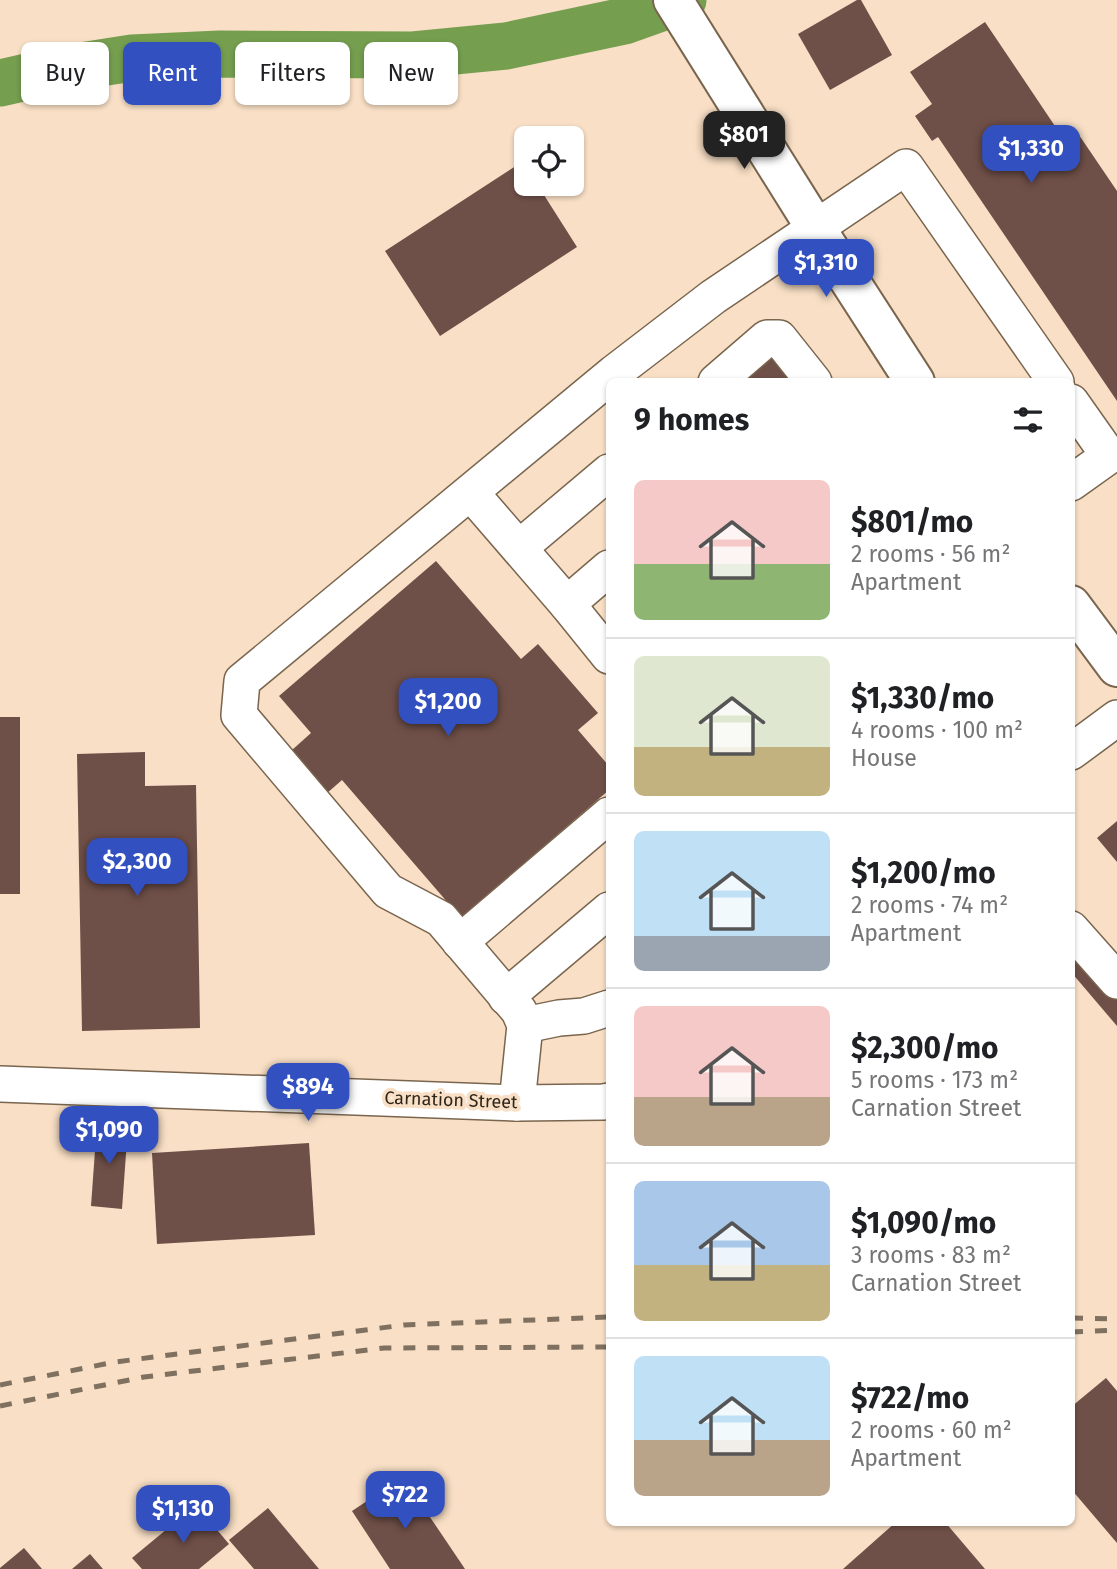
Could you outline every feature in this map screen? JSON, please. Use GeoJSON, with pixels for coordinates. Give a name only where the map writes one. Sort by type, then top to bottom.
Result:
{"type":"FeatureCollection","features":[{"type":"Feature","properties":{"kind":"main road"},"geometry":{"type":"LineString","coordinates":[[673,0],[912,378]]}},
{"type":"Feature","properties":{"kind":"main road"},"geometry":{"type":"LineString","coordinates":[[1075,610],[1117,667]]}},
{"type":"Feature","properties":{"kind":"street"},"geometry":{"type":"LineString","coordinates":[[618,377],[713,297],[906,167],[1053,378]]}},
{"type":"Feature","properties":{"kind":"street"},"geometry":{"type":"LineString","coordinates":[[721,378],[767,338],[779,338],[811,378]]}},
{"type":"Feature","properties":{"kind":"street"},"geometry":{"type":"LineString","coordinates":[[517,1103],[516,1011],[441,919],[387,891],[239,715],[242,681],[471,493],[606,386]]}},
{"type":"Feature","properties":{"kind":"street"},"geometry":{"type":"LineString","coordinates":[[1075,408],[1109,456],[1075,480]]}},
{"type":"Feature","properties":{"kind":"street"},"geometry":{"type":"LineString","coordinates":[[519,548],[606,475]]}},
{"type":"Feature","properties":{"kind":"street"},"geometry":{"type":"LineString","coordinates":[[471,493],[606,652]]}},
{"type":"Feature","properties":{"kind":"street"},"geometry":{"type":"LineString","coordinates":[[567,604],[606,571]]}},
{"type":"Feature","properties":{"kind":"street"},"geometry":{"type":"LineString","coordinates":[[1075,749],[1117,718]]}},
{"type":"Feature","properties":{"kind":"street"},"geometry":{"type":"LineString","coordinates":[[460,942],[606,819]]}},
{"type":"Feature","properties":{"kind":"street"},"geometry":{"type":"LineString","coordinates":[[516,1011],[606,913]]}},
{"type":"Feature","properties":{"kind":"street"},"geometry":{"type":"LineString","coordinates":[[1075,934],[1117,981]]}},
{"type":"Feature","properties":{"kind":"street"},"geometry":{"type":"LineString","coordinates":[[516,1011],[559,1018],[584,1016],[606,1009]]}},
{"type":"Feature","properties":{"kind":"street","name":"Carnation Street"},"geometry":{"type":"LineString","coordinates":[[0,1084],[517,1103],[606,1102]]}},
{"type":"Feature","properties":{"kind":"building"},"geometry":{"type":"Polygon","coordinates":[[[861,0],[892,55],[830,90],[798,34],[861,0]]]}},
{"type":"Feature","properties":{"kind":"building"},"geometry":{"type":"Polygon","coordinates":[[[985,22],[1067,144],[1079,135],[1117,191],[1117,401],[938,137],[932,141],[915,116],[932,104],[910,72],[985,22]]]}},
{"type":"Feature","properties":{"kind":"building"},"geometry":{"type":"Polygon","coordinates":[[[514,167],[514,196],[545,196],[577,247],[440,336],[385,251],[514,167]]]}},
{"type":"Feature","properties":{"kind":"building"},"geometry":{"type":"Polygon","coordinates":[[[772,357],[790,378],[748,378],[772,357]]]}},
{"type":"Feature","properties":{"kind":"building"},"geometry":{"type":"Polygon","coordinates":[[[436,561],[521,659],[538,644],[598,713],[578,730],[606,763],[606,793],[461,918],[342,780],[318,801],[282,759],[311,733],[279,696],[436,561]]]}},
{"type":"Feature","properties":{"kind":"building"},"geometry":{"type":"Polygon","coordinates":[[[0,717],[20,717],[20,894],[0,894],[0,717]]]}},
{"type":"Feature","properties":{"kind":"building"},"geometry":{"type":"Polygon","coordinates":[[[145,752],[145,786],[196,785],[200,1028],[82,1031],[77,754],[145,752]]]}},
{"type":"Feature","properties":{"kind":"building"},"geometry":{"type":"Polygon","coordinates":[[[1117,821],[1117,862],[1097,838],[1117,821]]]}},
{"type":"Feature","properties":{"kind":"building"},"geometry":{"type":"Polygon","coordinates":[[[1075,934],[1117,983],[1117,1026],[1075,977],[1075,934]]]}},
{"type":"Feature","properties":{"kind":"building"},"geometry":{"type":"Polygon","coordinates":[[[97,1123],[128,1126],[122,1209],[91,1206],[97,1123]]]}},
{"type":"Feature","properties":{"kind":"building"},"geometry":{"type":"Polygon","coordinates":[[[309,1143],[315,1235],[157,1244],[152,1153],[309,1143]]]}},
{"type":"Feature","properties":{"kind":"building"},"geometry":{"type":"Polygon","coordinates":[[[1106,1378],[1117,1391],[1117,1543],[1075,1494],[1075,1404],[1106,1378]]]}},
{"type":"Feature","properties":{"kind":"building"},"geometry":{"type":"Polygon","coordinates":[[[403,1477],[465,1569],[390,1569],[352,1511],[403,1477]]]}},
{"type":"Feature","properties":{"kind":"building"},"geometry":{"type":"Polygon","coordinates":[[[196,1505],[229,1544],[199,1569],[142,1569],[132,1558],[196,1505]]]}},
{"type":"Feature","properties":{"kind":"building"},"geometry":{"type":"Polygon","coordinates":[[[268,1508],[319,1569],[254,1569],[229,1540],[268,1508]]]}},
{"type":"Feature","properties":{"kind":"building"},"geometry":{"type":"Polygon","coordinates":[[[891,1526],[948,1526],[985,1569],[843,1569],[891,1526]]]}},
{"type":"Feature","properties":{"kind":"building"},"geometry":{"type":"Polygon","coordinates":[[[24,1548],[42,1569],[0,1569],[0,1568],[24,1548]]]}},
{"type":"Feature","properties":{"kind":"building"},"geometry":{"type":"Polygon","coordinates":[[[90,1554],[103,1569],[72,1569],[90,1554]]]}},
{"type":"Feature","properties":{"kind":"waterway"},"geometry":{"type":"LineString","coordinates":[[0,83],[62,69],[132,58],[220,54],[413,55],[506,46],[624,21],[683,0]]}},
{"type":"Feature","properties":{"kind":"railway"},"geometry":{"type":"LineString","coordinates":[[0,1385],[115,1362],[404,1325],[606,1317]]}},
{"type":"Feature","properties":{"kind":"railway"},"geometry":{"type":"LineString","coordinates":[[1075,1318],[1117,1319]]}},
{"type":"Feature","properties":{"kind":"railway"},"geometry":{"type":"LineString","coordinates":[[1075,1332],[1117,1330]]}},
{"type":"Feature","properties":{"kind":"railway"},"geometry":{"type":"LineString","coordinates":[[0,1406],[144,1377],[384,1348],[606,1347]]}}]}
